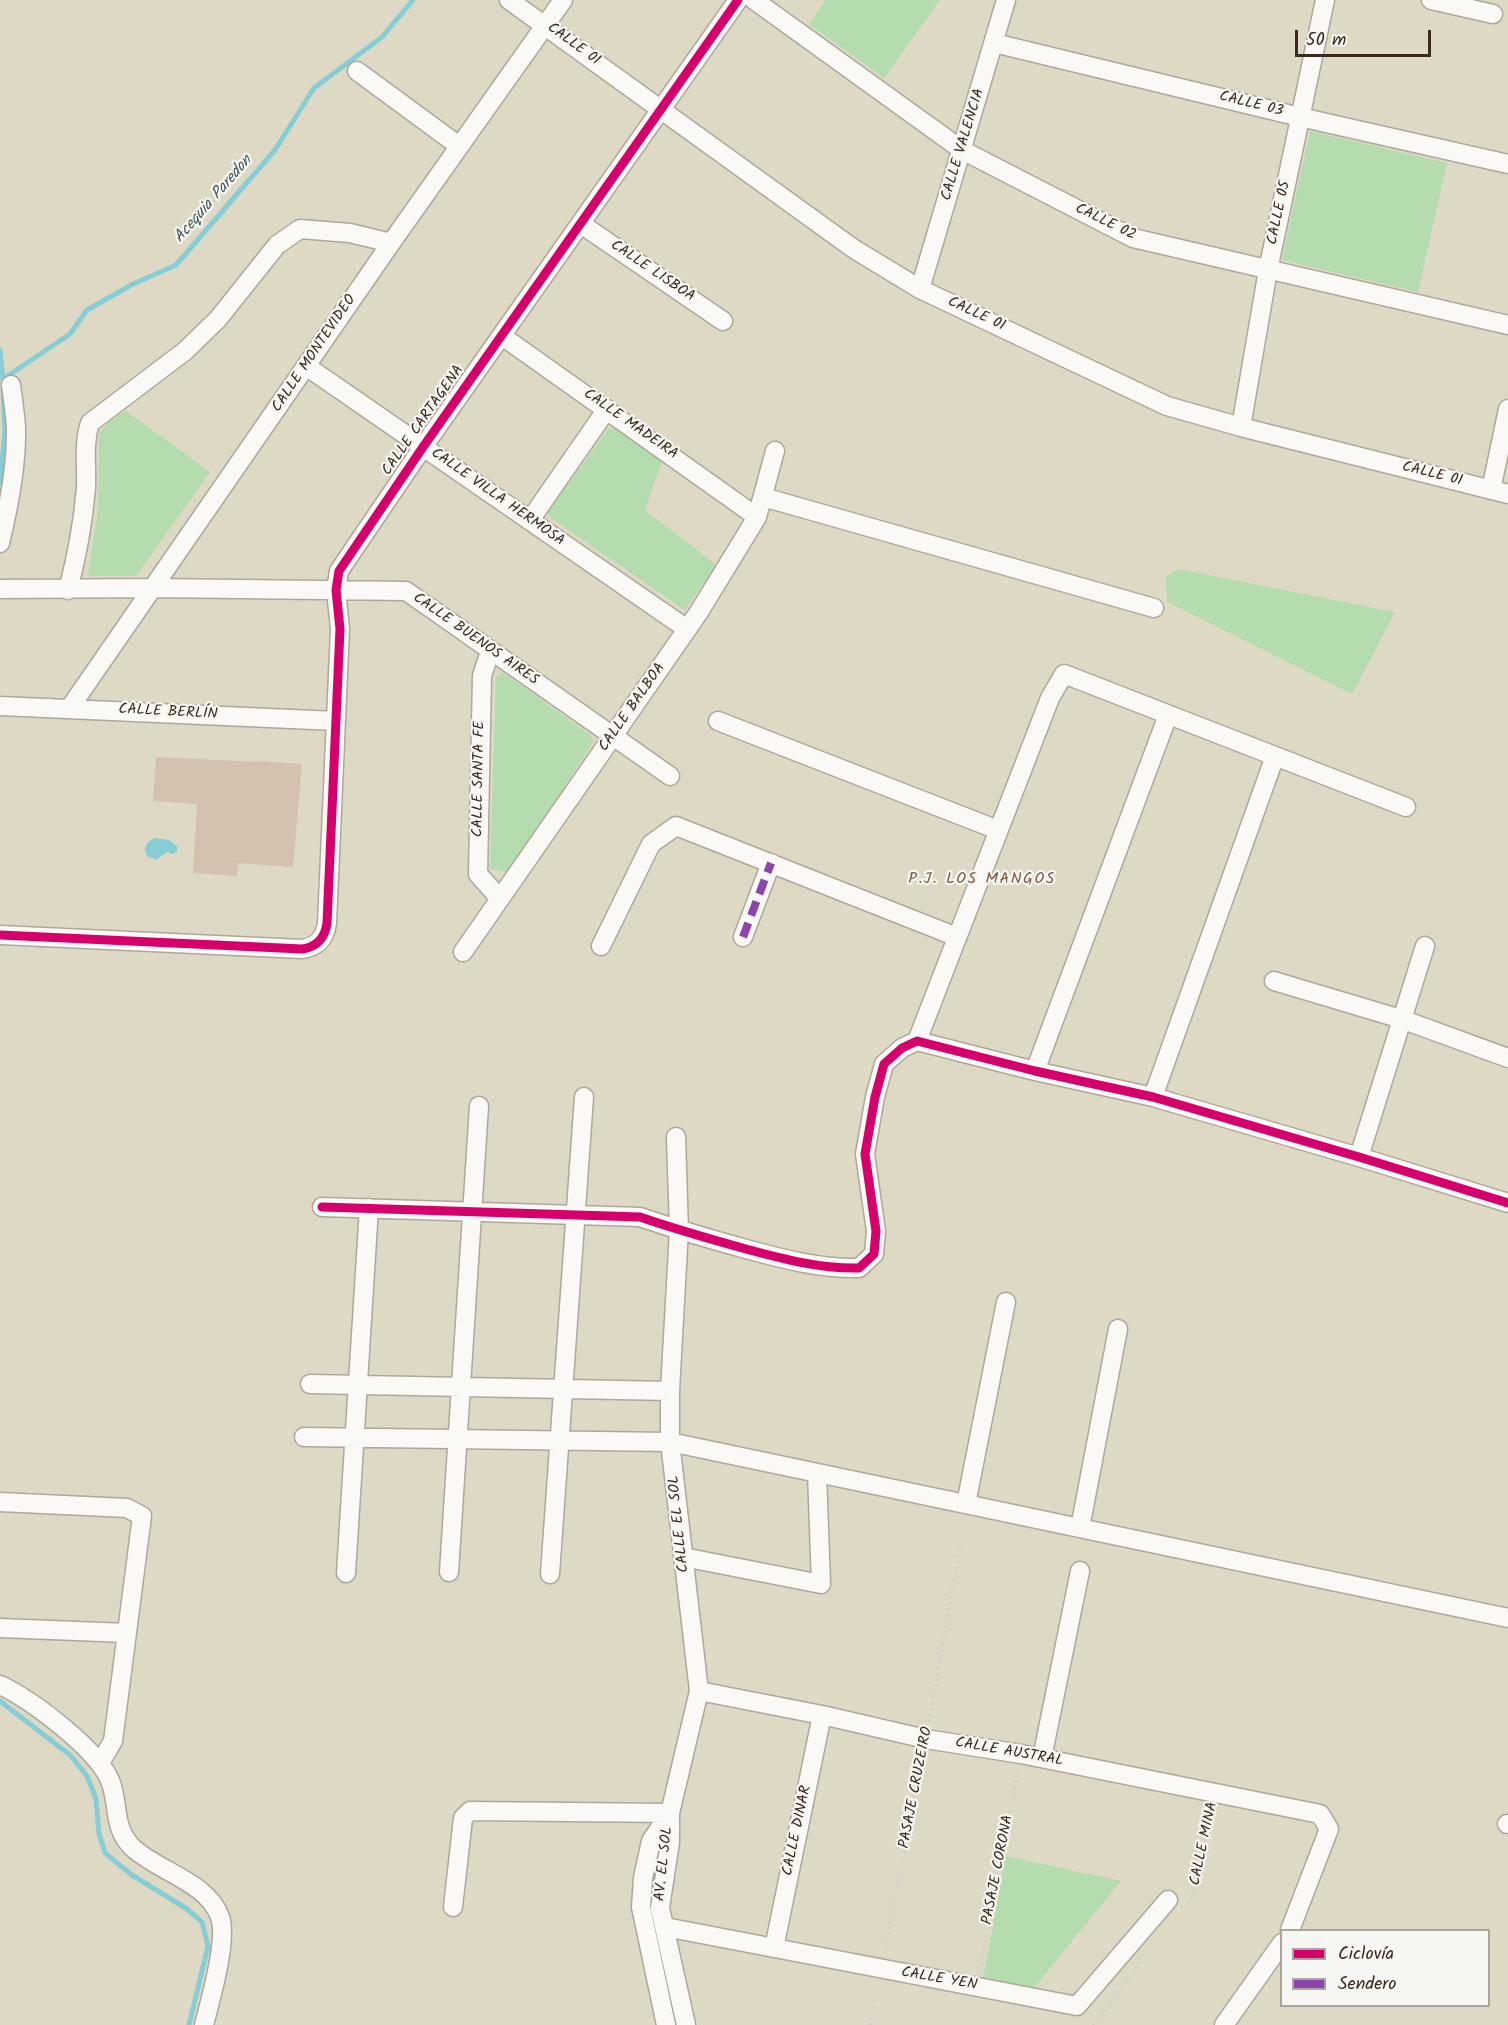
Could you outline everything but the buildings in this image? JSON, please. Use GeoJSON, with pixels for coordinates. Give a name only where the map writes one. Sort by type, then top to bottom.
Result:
{"type":"FeatureCollection","features":[{"type":"Feature","properties":{"kind":"street","name":"CALLE 01"},"geometry":{"type":"LineString","coordinates":[[509,0],[854,249],[920,289],[1167,406],[1241,427],[1500,492]]}},
{"type":"Feature","properties":{"kind":"street","name":"CALLE MONTEVIDEO"},"geometry":{"type":"LineString","coordinates":[[69,709],[391,243],[563,0]]}},
{"type":"Feature","properties":{"kind":"street","name":"CALLE CARTAGENA"},"geometry":{"type":"LineString","coordinates":[[0,935],[302,949],[318,943],[326,930],[327,923],[340,629],[336,590],[339,571],[423,447],[663,110],[738,0]]}},
{"type":"Feature","properties":{"kind":"street","name":"CALLE 02"},"geometry":{"type":"LineString","coordinates":[[754,0],[962,150],[1133,238],[1508,326]]}},
{"type":"Feature","properties":{"kind":"street","name":"CALLE VALENCIA"},"geometry":{"type":"LineString","coordinates":[[920,289],[1006,0]]}},
{"type":"Feature","properties":{"kind":"street","name":"CALLE 05"},"geometry":{"type":"LineString","coordinates":[[1241,427],[1268,270],[1325,0]]}},
{"type":"Feature","properties":{"kind":"street"},"geometry":{"type":"LineString","coordinates":[[1431,0],[1493,14]]}},
{"type":"Feature","properties":{"kind":"street","name":"CALLE 03"},"geometry":{"type":"LineString","coordinates":[[994,43],[1300,117],[1508,164]]}},
{"type":"Feature","properties":{"kind":"street"},"geometry":{"type":"LineString","coordinates":[[357,71],[459,146]]}},
{"type":"Feature","properties":{"kind":"street","name":"CALLE LISBOA"},"geometry":{"type":"LineString","coordinates":[[581,224],[723,321]]}},
{"type":"Feature","properties":{"kind":"street"},"geometry":{"type":"LineString","coordinates":[[68,590],[77,559],[83,518],[86,483],[85,438],[90,423],[185,351],[218,319],[277,244],[300,230],[350,233],[391,243]]}},
{"type":"Feature","properties":{"kind":"street","name":"CALLE MADEIRA"},"geometry":{"type":"LineString","coordinates":[[502,336],[757,517]]}},
{"type":"Feature","properties":{"kind":"street","name":"CALLE VILLA HERMOSA"},"geometry":{"type":"LineString","coordinates":[[306,366],[687,629]]}},
{"type":"Feature","properties":{"kind":"street"},"geometry":{"type":"LineString","coordinates":[[0,543],[14,468],[16,426],[11,385]]}},
{"type":"Feature","properties":{"kind":"street"},"geometry":{"type":"LineString","coordinates":[[530,520],[607,409]]}},
{"type":"Feature","properties":{"kind":"street"},"geometry":{"type":"LineString","coordinates":[[1500,492],[1508,409]]}},
{"type":"Feature","properties":{"kind":"street","name":"CALLE BALBOA"},"geometry":{"type":"LineString","coordinates":[[463,952],[687,629],[757,517],[775,451]]}},
{"type":"Feature","properties":{"kind":"street"},"geometry":{"type":"LineString","coordinates":[[763,497],[1154,608]]}},
{"type":"Feature","properties":{"kind":"street","name":"CALLE BUENOS AIRES"},"geometry":{"type":"LineString","coordinates":[[0,589],[406,591],[670,776]]}},
{"type":"Feature","properties":{"kind":"street","name":"CALLE SANTA FE"},"geometry":{"type":"LineString","coordinates":[[490,651],[482,676],[478,874],[500,899]]}},
{"type":"Feature","properties":{"kind":"street"},"geometry":{"type":"LineString","coordinates":[[917,1041],[1050,698],[1064,674],[1406,807]]}},
{"type":"Feature","properties":{"kind":"street","name":"CALLE BERLÍN"},"geometry":{"type":"LineString","coordinates":[[0,706],[336,721]]}},
{"type":"Feature","properties":{"kind":"street"},"geometry":{"type":"LineString","coordinates":[[1035,1071],[1168,715]]}},
{"type":"Feature","properties":{"kind":"street"},"geometry":{"type":"LineString","coordinates":[[718,721],[998,830]]}},
{"type":"Feature","properties":{"kind":"street"},"geometry":{"type":"LineString","coordinates":[[1153,1097],[1275,756]]}},
{"type":"Feature","properties":{"kind":"street"},"geometry":{"type":"LineString","coordinates":[[601,946],[651,844],[676,826],[957,937]]}},
{"type":"Feature","properties":{"kind":"street"},"geometry":{"type":"LineString","coordinates":[[743,937],[771,863]]}},
{"type":"Feature","properties":{"kind":"street"},"geometry":{"type":"LineString","coordinates":[[1359,1157],[1425,946]]}},
{"type":"Feature","properties":{"kind":"street"},"geometry":{"type":"LineString","coordinates":[[1274,981],[1401,1019],[1508,1058]]}},
{"type":"Feature","properties":{"kind":"street"},"geometry":{"type":"LineString","coordinates":[[322,1207],[640,1216],[679,1230],[796,1262],[843,1269],[859,1268],[873,1254],[875,1243],[876,1231],[866,1154],[875,1097],[884,1064],[903,1048],[917,1041],[1035,1071],[1153,1097],[1508,1203]]}},
{"type":"Feature","properties":{"kind":"street"},"geometry":{"type":"LineString","coordinates":[[550,1574],[584,1097]]}},
{"type":"Feature","properties":{"kind":"street"},"geometry":{"type":"LineString","coordinates":[[449,1572],[479,1106]]}},
{"type":"Feature","properties":{"kind":"street","name":"CALLE EL SOL"},"geometry":{"type":"LineString","coordinates":[[670,1813],[699,1691],[670,1442],[670,1391],[679,1230],[676,1137]]}},
{"type":"Feature","properties":{"kind":"street"},"geometry":{"type":"LineString","coordinates":[[346,1573],[369,1208]]}},
{"type":"Feature","properties":{"kind":"street"},"geometry":{"type":"LineString","coordinates":[[966,1504],[1006,1302]]}},
{"type":"Feature","properties":{"kind":"street"},"geometry":{"type":"LineString","coordinates":[[1080,1528],[1118,1329]]}},
{"type":"Feature","properties":{"kind":"street"},"geometry":{"type":"LineString","coordinates":[[310,1384],[670,1391]]}},
{"type":"Feature","properties":{"kind":"street"},"geometry":{"type":"LineString","coordinates":[[304,1437],[670,1442],[1508,1617]]}},
{"type":"Feature","properties":{"kind":"street"},"geometry":{"type":"LineString","coordinates":[[683,1557],[821,1584],[817,1473]]}},
{"type":"Feature","properties":{"kind":"street"},"geometry":{"type":"LineString","coordinates":[[0,1502],[127,1508],[142,1516],[113,1741],[100,1763]]}},
{"type":"Feature","properties":{"kind":"street"},"geometry":{"type":"LineString","coordinates":[[1042,1758],[1080,1571]]}},
{"type":"Feature","properties":{"kind":"street"},"geometry":{"type":"LineString","coordinates":[[0,1628],[127,1633]]}},
{"type":"Feature","properties":{"kind":"street"},"geometry":{"type":"LineString","coordinates":[[0,1685],[42,1710],[100,1763],[112,1785],[116,1819],[124,1837],[142,1854],[204,1895],[217,1910],[221,1920],[222,1940],[204,2025]]}},
{"type":"Feature","properties":{"kind":"street","name":"CALLE AUSTRAL"},"geometry":{"type":"LineString","coordinates":[[699,1691],[822,1715],[926,1739],[1021,1754],[1320,1814],[1329,1829],[1290,1929]]}},
{"type":"Feature","properties":{"kind":"street","name":"CALLE DINAR"},"geometry":{"type":"LineString","coordinates":[[774,1948],[822,1715]]}},
{"type":"Feature","properties":{"kind":"street"},"geometry":{"type":"LineString","coordinates":[[453,1908],[463,1818],[470,1811],[670,1813]]}},
{"type":"Feature","properties":{"kind":"street","name":"AV. EL SOL"},"geometry":{"type":"LineString","coordinates":[[670,1813],[670,1842],[660,1908],[686,2025]]}},
{"type":"Feature","properties":{"kind":"street","name":"AV. EL SOL"},"geometry":{"type":"LineString","coordinates":[[666,2025],[641,1907],[651,1841],[670,1813]]}},
{"type":"Feature","properties":{"kind":"street","name":"CALLE YEN"},"geometry":{"type":"LineString","coordinates":[[665,1927],[1077,2006],[1168,1900]]}},
{"type":"Feature","properties":{"kind":"street"},"geometry":{"type":"LineString","coordinates":[[1224,2025],[1280,1944]]}},
{"type":"Feature","properties":{"kind":"green space"},"geometry":{"type":"Polygon","coordinates":[[[826,0],[940,0],[884,78],[809,24],[826,0]]]}},
{"type":"Feature","properties":{"kind":"green space"},"geometry":{"type":"Polygon","coordinates":[[[1310,131],[1447,163],[1418,292],[1282,260],[1310,131]]]}},
{"type":"Feature","properties":{"kind":"green space"},"geometry":{"type":"Polygon","coordinates":[[[126,411],[210,472],[136,576],[88,576],[98,509],[99,434],[109,421],[126,411]]]}},
{"type":"Feature","properties":{"kind":"green space"},"geometry":{"type":"Polygon","coordinates":[[[618,427],[662,461],[645,510],[716,565],[685,610],[551,518],[548,512],[609,428],[618,427]]]}},
{"type":"Feature","properties":{"kind":"green space"},"geometry":{"type":"Polygon","coordinates":[[[1178,569],[1395,612],[1352,694],[1167,602],[1166,577],[1178,569]]]}},
{"type":"Feature","properties":{"kind":"green space"},"geometry":{"type":"Polygon","coordinates":[[[502,672],[592,736],[593,742],[510,873],[490,869],[496,678],[502,672]]]}},
{"type":"Feature","properties":{"kind":"green space"},"geometry":{"type":"Polygon","coordinates":[[[1006,1856],[1121,1881],[1033,1989],[983,1978],[1006,1856]]]}},
{"type":"Feature","properties":{"kind":"water"},"geometry":{"type":"Polygon","coordinates":[[[155,838],[169,840],[177,846],[177,851],[173,854],[167,852],[156,860],[147,856],[146,845],[155,838]]]}},
{"type":"Feature","properties":{"kind":"waterway","name":"Acequia Paredon"},"geometry":{"type":"LineString","coordinates":[[3,379],[70,334],[87,310],[133,284],[176,265],[275,150],[314,88],[382,37],[413,0]]}},
{"type":"Feature","properties":{"kind":"waterway"},"geometry":{"type":"LineString","coordinates":[[0,350],[3,380]]}},
{"type":"Feature","properties":{"kind":"waterway"},"geometry":{"type":"LineString","coordinates":[[0,484],[5,430],[3,390]]}},
{"type":"Feature","properties":{"kind":"waterway"},"geometry":{"type":"LineString","coordinates":[[0,1701],[70,1755],[87,1776],[96,1799],[99,1834],[105,1853],[132,1875],[187,1909],[202,1922],[208,1946],[189,2025]]}},
{"type":"Feature","properties":{"kind":"marked path"},"geometry":{"type":"LineString","coordinates":[[743,937],[771,863]]}},
{"type":"Feature","properties":{"kind":"cycle path"},"geometry":{"type":"LineString","coordinates":[[0,935],[302,949],[319,941],[327,923],[340,629],[336,590],[339,571],[423,447],[738,0]]}},
{"type":"Feature","properties":{"kind":"cycle path"},"geometry":{"type":"LineString","coordinates":[[322,1207],[640,1217],[788,1260],[831,1267],[859,1268],[874,1254],[876,1231],[865,1154],[875,1097],[884,1064],[902,1048],[917,1041],[1035,1071],[1153,1097],[1508,1203]]}},
{"type":"Feature","properties":{"kind":"district","name":"P.J. LOS MANGOS"},"geometry":{"type":"Point","coordinates":[982,880]}}]}
